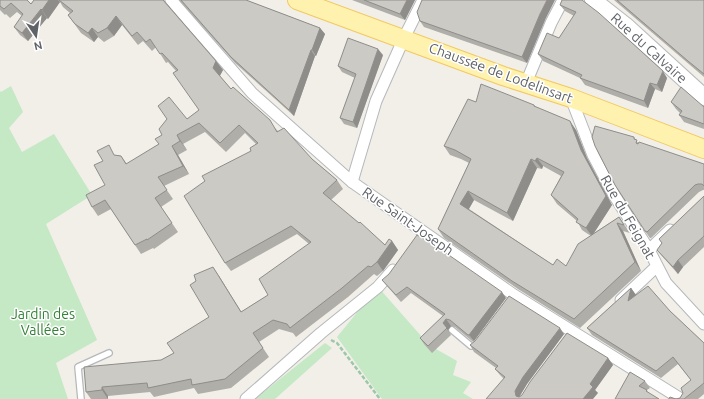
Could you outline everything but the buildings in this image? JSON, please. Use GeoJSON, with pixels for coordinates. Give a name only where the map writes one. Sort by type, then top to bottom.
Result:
{"type":"FeatureCollection","features":[{"type":"Feature","properties":{"kind":"main road","name":"Chaussée de Lodelinsart"},"geometry":{"type":"LineString","coordinates":[[297,0],[571,98],[704,149]]}},
{"type":"Feature","properties":{"kind":"main road","name":"Rue du Calvaire"},"geometry":{"type":"LineString","coordinates":[[593,0],[625,25],[704,97]]}},
{"type":"Feature","properties":{"kind":"street","name":"Rue Saint-Joseph"},"geometry":{"type":"LineString","coordinates":[[171,0],[252,93],[352,182],[421,230],[511,298],[681,399]]}},
{"type":"Feature","properties":{"kind":"street"},"geometry":{"type":"LineString","coordinates":[[352,182],[376,101],[423,0]]}},
{"type":"Feature","properties":{"kind":"street"},"geometry":{"type":"LineString","coordinates":[[526,83],[551,23],[563,0]]}},
{"type":"Feature","properties":{"kind":"street","name":"Rue du Feignat"},"geometry":{"type":"LineString","coordinates":[[571,98],[593,155],[614,195],[649,250],[656,267],[666,283],[704,324]]}},
{"type":"Feature","properties":{"kind":"street"},"geometry":{"type":"LineString","coordinates":[[649,250],[676,224]]}},
{"type":"Feature","properties":{"kind":"street"},"geometry":{"type":"LineString","coordinates":[[413,241],[421,230]]}},
{"type":"Feature","properties":{"kind":"street"},"geometry":{"type":"LineString","coordinates":[[246,399],[321,333],[378,287],[400,259]]}},
{"type":"Feature","properties":{"kind":"street"},"geometry":{"type":"LineString","coordinates":[[614,307],[656,267]]}},
{"type":"Feature","properties":{"kind":"street"},"geometry":{"type":"LineString","coordinates":[[574,335],[592,326]]}},
{"type":"Feature","properties":{"kind":"lane"},"geometry":{"type":"LineString","coordinates":[[452,330],[471,346],[476,345],[481,339]]}},
{"type":"Feature","properties":{"kind":"lane"},"geometry":{"type":"LineString","coordinates":[[81,399],[78,367],[109,353]]}},
{"type":"Feature","properties":{"kind":"path"},"geometry":{"type":"LineString","coordinates":[[321,333],[336,343],[380,399]]}},
{"type":"Feature","properties":{"kind":"green space","name":"Jardin des Vallées"},"geometry":{"type":"Polygon","coordinates":[[[11,86],[23,112],[9,128],[22,152],[54,134],[92,195],[46,224],[97,340],[56,363],[68,399],[0,399],[0,91],[1,92],[11,86]]]}},
{"type":"Feature","properties":{"kind":"green space"},"geometry":{"type":"Polygon","coordinates":[[[378,287],[429,345],[457,361],[453,375],[471,382],[463,393],[473,399],[382,399],[337,337],[378,287]]]}},
{"type":"Feature","properties":{"kind":"green space"},"geometry":{"type":"Polygon","coordinates":[[[325,343],[332,348],[275,399],[255,399],[325,343]]]}}]}
